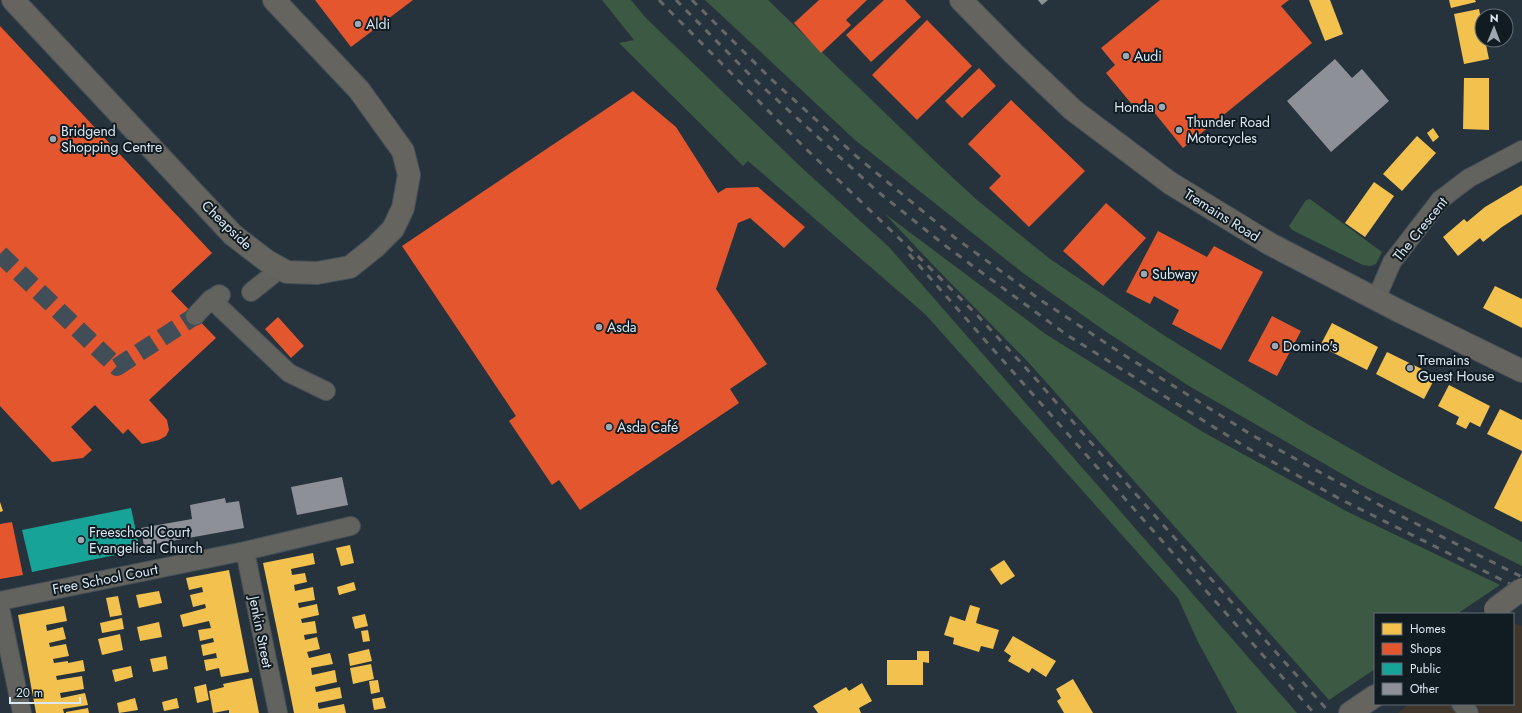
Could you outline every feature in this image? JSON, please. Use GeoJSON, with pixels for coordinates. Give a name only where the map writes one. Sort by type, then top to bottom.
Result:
{"type":"FeatureCollection","features":[{"type":"Feature","properties":{"kind":"street","name":"Cheapside"},"geometry":{"type":"LineString","coordinates":[[13,0],[233,235],[267,261],[288,272],[316,273],[350,267],[375,247],[393,229],[403,208],[409,176],[403,151],[359,90],[274,0]]}},
{"type":"Feature","properties":{"kind":"street","name":"Tremains Road"},"geometry":{"type":"LineString","coordinates":[[961,0],[1014,54],[1073,110],[1170,183],[1270,244],[1376,299],[1522,371]]}},
{"type":"Feature","properties":{"kind":"street","name":"The Crescent"},"geometry":{"type":"LineString","coordinates":[[1376,299],[1392,262],[1440,200],[1469,178],[1522,150]]}},
{"type":"Feature","properties":{"kind":"street"},"geometry":{"type":"LineString","coordinates":[[251,292],[280,269]]}},
{"type":"Feature","properties":{"kind":"street"},"geometry":{"type":"LineString","coordinates":[[195,316],[219,298],[289,373],[326,391]]}},
{"type":"Feature","properties":{"kind":"street","name":"Free School Court"},"geometry":{"type":"LineString","coordinates":[[0,601],[245,551],[351,526]]}},
{"type":"Feature","properties":{"kind":"street","name":"Jenkin Street"},"geometry":{"type":"LineString","coordinates":[[245,551],[278,713]]}},
{"type":"Feature","properties":{"kind":"street"},"geometry":{"type":"LineString","coordinates":[[1491,611],[1522,589]]}},
{"type":"Feature","properties":{"kind":"street"},"geometry":{"type":"LineString","coordinates":[[0,607],[22,713]]}},
{"type":"Feature","properties":{"kind":"street"},"geometry":{"type":"LineString","coordinates":[[1353,711],[1374,697]]}},
{"type":"Feature","properties":{"kind":"street"},"geometry":{"type":"LineString","coordinates":[[1462,705],[1469,713]]}},
{"type":"Feature","properties":{"kind":"shaded area"},"geometry":{"type":"Polygon","coordinates":[[[1514,623],[1522,626],[1522,713],[1398,713],[1408,705],[1514,705],[1514,623]]]}},
{"type":"Feature","properties":{"kind":"green space"},"geometry":{"type":"Polygon","coordinates":[[[602,0],[631,0],[646,18],[802,168],[889,247],[1297,713],[1237,713],[1198,642],[1178,598],[926,315],[748,161],[743,166],[619,43],[634,40],[602,0]]]}},
{"type":"Feature","properties":{"kind":"green space"},"geometry":{"type":"Polygon","coordinates":[[[705,0],[768,0],[977,200],[1050,259],[1165,336],[1309,425],[1393,473],[1522,542],[1522,566],[1363,486],[1189,386],[1105,331],[1023,273],[855,140],[705,0]]]}},
{"type":"Feature","properties":{"kind":"green space"},"geometry":{"type":"Polygon","coordinates":[[[1310,199],[1382,252],[1376,264],[1371,266],[1363,265],[1292,230],[1289,226],[1306,200],[1310,199]]]}},
{"type":"Feature","properties":{"kind":"green space"},"geometry":{"type":"Polygon","coordinates":[[[884,213],[1047,335],[1203,432],[1348,512],[1500,585],[1458,613],[1374,613],[1374,670],[1329,700],[1030,364],[884,213]]]}},
{"type":"Feature","properties":{"kind":"building: Homes"},"geometry":{"type":"Polygon","coordinates":[[[1309,0],[1330,0],[1343,34],[1325,41],[1309,0]]]}},
{"type":"Feature","properties":{"kind":"building: Homes"},"geometry":{"type":"Polygon","coordinates":[[[1449,0],[1475,0],[1476,2],[1451,8],[1449,0]]]}},
{"type":"Feature","properties":{"kind":"building: Homes"},"geometry":{"type":"Polygon","coordinates":[[[1474,10],[1474,48],[1487,48],[1489,59],[1464,64],[1454,14],[1474,10]]]}},
{"type":"Feature","properties":{"kind":"building: Homes"},"geometry":{"type":"Polygon","coordinates":[[[1464,78],[1489,78],[1489,130],[1463,129],[1464,78]]]}},
{"type":"Feature","properties":{"kind":"building: Homes"},"geometry":{"type":"Polygon","coordinates":[[[1433,128],[1439,137],[1433,142],[1427,133],[1433,128]]]}},
{"type":"Feature","properties":{"kind":"building: Homes"},"geometry":{"type":"Polygon","coordinates":[[[1417,136],[1436,153],[1402,191],[1383,174],[1417,136]]]}},
{"type":"Feature","properties":{"kind":"building: Homes"},"geometry":{"type":"Polygon","coordinates":[[[1374,182],[1394,196],[1365,237],[1345,223],[1374,182]]]}},
{"type":"Feature","properties":{"kind":"building: Homes"},"geometry":{"type":"Polygon","coordinates":[[[1522,185],[1522,214],[1483,242],[1480,238],[1458,256],[1443,237],[1464,219],[1467,222],[1485,207],[1522,185]]]}},
{"type":"Feature","properties":{"kind":"building: Homes"},"geometry":{"type":"Polygon","coordinates":[[[1495,286],[1522,299],[1522,328],[1483,308],[1495,286]]]}},
{"type":"Feature","properties":{"kind":"building: Homes"},"geometry":{"type":"Polygon","coordinates":[[[1332,323],[1378,347],[1367,370],[1320,346],[1332,323]]]}},
{"type":"Feature","properties":{"kind":"building: Homes"},"geometry":{"type":"Polygon","coordinates":[[[1387,352],[1436,376],[1424,399],[1376,374],[1387,352]]]}},
{"type":"Feature","properties":{"kind":"building: Homes"},"geometry":{"type":"Polygon","coordinates":[[[1449,385],[1490,406],[1480,427],[1470,422],[1466,429],[1456,424],[1459,417],[1438,406],[1449,385]]]}},
{"type":"Feature","properties":{"kind":"building: Homes"},"geometry":{"type":"Polygon","coordinates":[[[1500,409],[1522,420],[1522,451],[1487,434],[1500,409]]]}},
{"type":"Feature","properties":{"kind":"building: Homes"},"geometry":{"type":"Polygon","coordinates":[[[1522,452],[1522,522],[1494,508],[1522,452]]]}},
{"type":"Feature","properties":{"kind":"building: Homes"},"geometry":{"type":"Polygon","coordinates":[[[0,502],[3,511],[0,512],[0,502]]]}},
{"type":"Feature","properties":{"kind":"building: Homes"},"geometry":{"type":"Polygon","coordinates":[[[350,545],[354,563],[341,566],[336,548],[350,545]]]}},
{"type":"Feature","properties":{"kind":"building: Homes"},"geometry":{"type":"Polygon","coordinates":[[[313,553],[315,564],[291,569],[292,575],[305,573],[307,582],[294,585],[295,591],[313,587],[315,600],[298,603],[299,608],[317,604],[319,615],[301,619],[302,623],[315,621],[317,633],[304,635],[305,640],[317,637],[320,649],[307,652],[309,658],[330,653],[333,664],[311,668],[312,675],[335,670],[337,682],[315,687],[316,692],[340,687],[342,698],[318,703],[318,706],[319,709],[344,704],[346,713],[294,713],[263,563],[313,553]]]}},
{"type":"Feature","properties":{"kind":"building: Homes"},"geometry":{"type":"Polygon","coordinates":[[[1004,560],[1015,576],[1001,585],[990,569],[1004,560]]]}},
{"type":"Feature","properties":{"kind":"building: Homes"},"geometry":{"type":"Polygon","coordinates":[[[229,570],[249,672],[221,677],[219,668],[206,671],[204,660],[217,658],[216,653],[203,656],[201,645],[214,642],[213,638],[200,641],[198,630],[211,628],[209,621],[183,627],[180,615],[206,608],[205,604],[193,607],[190,595],[203,592],[202,587],[189,590],[186,578],[229,570]]]}},
{"type":"Feature","properties":{"kind":"building: Homes"},"geometry":{"type":"Polygon","coordinates":[[[354,582],[356,590],[339,595],[337,587],[354,582]]]}},
{"type":"Feature","properties":{"kind":"building: Homes"},"geometry":{"type":"Polygon","coordinates":[[[159,591],[162,603],[139,608],[136,595],[159,591]]]}},
{"type":"Feature","properties":{"kind":"building: Homes"},"geometry":{"type":"Polygon","coordinates":[[[118,596],[122,615],[110,617],[106,598],[118,596]]]}},
{"type":"Feature","properties":{"kind":"building: Homes"},"geometry":{"type":"Polygon","coordinates":[[[970,605],[980,608],[976,623],[999,630],[993,649],[981,646],[979,652],[953,644],[954,638],[944,635],[950,616],[965,621],[970,605]]]}},
{"type":"Feature","properties":{"kind":"building: Homes"},"geometry":{"type":"Polygon","coordinates":[[[64,606],[67,621],[46,625],[47,631],[63,627],[66,639],[49,643],[50,647],[66,644],[69,656],[53,659],[54,663],[68,661],[68,663],[83,660],[85,671],[56,676],[57,680],[82,676],[84,689],[60,693],[61,698],[85,693],[88,705],[63,709],[64,713],[36,713],[18,615],[64,606]]]}},
{"type":"Feature","properties":{"kind":"building: Homes"},"geometry":{"type":"Polygon","coordinates":[[[365,614],[368,626],[355,629],[352,617],[365,614]]]}},
{"type":"Feature","properties":{"kind":"building: Homes"},"geometry":{"type":"Polygon","coordinates":[[[122,618],[124,629],[102,633],[100,623],[122,618]]]}},
{"type":"Feature","properties":{"kind":"building: Homes"},"geometry":{"type":"Polygon","coordinates":[[[159,622],[162,637],[140,641],[137,627],[159,622]]]}},
{"type":"Feature","properties":{"kind":"building: Homes"},"geometry":{"type":"Polygon","coordinates":[[[368,630],[370,641],[363,642],[361,631],[368,630]]]}},
{"type":"Feature","properties":{"kind":"building: Homes"},"geometry":{"type":"Polygon","coordinates":[[[120,634],[123,650],[102,655],[98,639],[120,634]]]}},
{"type":"Feature","properties":{"kind":"building: Homes"},"geometry":{"type":"Polygon","coordinates":[[[1013,636],[1056,661],[1046,677],[1032,668],[1029,673],[1008,661],[1011,656],[1004,651],[1013,636]]]}},
{"type":"Feature","properties":{"kind":"building: Homes"},"geometry":{"type":"Polygon","coordinates":[[[369,649],[372,661],[350,666],[348,654],[369,649]]]}},
{"type":"Feature","properties":{"kind":"building: Homes"},"geometry":{"type":"Polygon","coordinates":[[[917,651],[929,651],[929,663],[923,662],[923,685],[887,685],[887,660],[917,660],[917,651]]]}},
{"type":"Feature","properties":{"kind":"building: Homes"},"geometry":{"type":"Polygon","coordinates":[[[166,656],[168,669],[153,672],[150,659],[166,656]]]}},
{"type":"Feature","properties":{"kind":"building: Homes"},"geometry":{"type":"Polygon","coordinates":[[[371,664],[374,679],[353,684],[350,668],[371,664]]]}},
{"type":"Feature","properties":{"kind":"building: Homes"},"geometry":{"type":"Polygon","coordinates":[[[131,666],[133,677],[115,682],[112,670],[131,666]]]}},
{"type":"Feature","properties":{"kind":"building: Homes"},"geometry":{"type":"Polygon","coordinates":[[[252,678],[259,713],[229,713],[229,710],[213,713],[209,691],[224,687],[223,684],[252,678]]]}},
{"type":"Feature","properties":{"kind":"building: Homes"},"geometry":{"type":"Polygon","coordinates":[[[1073,679],[1093,713],[1064,713],[1057,701],[1061,698],[1056,689],[1073,679]]]}},
{"type":"Feature","properties":{"kind":"building: Homes"},"geometry":{"type":"Polygon","coordinates":[[[378,680],[380,692],[371,694],[369,681],[378,680]]]}},
{"type":"Feature","properties":{"kind":"building: Homes"},"geometry":{"type":"Polygon","coordinates":[[[862,683],[872,701],[859,708],[861,713],[818,713],[813,706],[846,687],[849,691],[862,683]]]}},
{"type":"Feature","properties":{"kind":"building: Homes"},"geometry":{"type":"Polygon","coordinates":[[[206,684],[209,700],[197,703],[194,687],[206,684]]]}},
{"type":"Feature","properties":{"kind":"building: Homes"},"geometry":{"type":"Polygon","coordinates":[[[383,697],[386,708],[374,710],[372,699],[383,697]]]}},
{"type":"Feature","properties":{"kind":"building: Homes"},"geometry":{"type":"Polygon","coordinates":[[[135,698],[138,710],[119,713],[117,703],[135,698]]]}},
{"type":"Feature","properties":{"kind":"building: Homes"},"geometry":{"type":"Polygon","coordinates":[[[177,698],[179,708],[164,711],[162,702],[177,698]]]}},
{"type":"Feature","properties":{"kind":"building: Homes"},"geometry":{"type":"Polygon","coordinates":[[[88,708],[89,713],[66,713],[66,712],[88,708]]]}},
{"type":"Feature","properties":{"kind":"building: Shops","name":"Aldi"},"geometry":{"type":"Polygon","coordinates":[[[315,0],[413,0],[351,47],[315,0]]]}},
{"type":"Feature","properties":{"kind":"building: Shops"},"geometry":{"type":"Polygon","coordinates":[[[819,0],[867,0],[846,20],[851,25],[821,53],[794,23],[819,0]]]}},
{"type":"Feature","properties":{"kind":"building: Shops"},"geometry":{"type":"Polygon","coordinates":[[[884,0],[905,0],[921,17],[871,62],[846,35],[884,0]]]}},
{"type":"Feature","properties":{"kind":"building: Shops"},"geometry":{"type":"Polygon","coordinates":[[[1160,0],[1289,0],[1281,6],[1312,43],[1183,148],[1145,101],[1135,108],[1106,73],[1115,65],[1101,48],[1160,0]]]}},
{"type":"Feature","properties":{"kind":"building: Shops"},"geometry":{"type":"Polygon","coordinates":[[[927,20],[972,66],[917,120],[872,75],[927,20]]]}},
{"type":"Feature","properties":{"kind":"building: Shops","name":"Bridgend Shopping Centre"},"geometry":{"type":"Polygon","coordinates":[[[0,26],[212,253],[171,291],[216,338],[149,400],[167,420],[169,430],[166,436],[159,440],[142,444],[128,429],[123,434],[95,405],[71,427],[92,450],[83,458],[52,462],[0,406],[0,26]]]}},
{"type":"Feature","properties":{"kind":"building: Shops"},"geometry":{"type":"Polygon","coordinates":[[[979,68],[996,86],[962,118],[945,101],[979,68]]]}},
{"type":"Feature","properties":{"kind":"building: Shops","name":"Asda"},"geometry":{"type":"Polygon","coordinates":[[[633,91],[676,127],[718,193],[726,188],[758,187],[805,227],[784,248],[750,218],[738,223],[716,289],[767,364],[730,389],[739,403],[580,510],[559,480],[552,485],[509,421],[516,416],[402,246],[633,91]]]}},
{"type":"Feature","properties":{"kind":"building: Shops"},"geometry":{"type":"Polygon","coordinates":[[[1011,100],[1085,171],[1029,227],[989,188],[1001,176],[968,144],[1011,100]]]}},
{"type":"Feature","properties":{"kind":"building: Shops"},"geometry":{"type":"Polygon","coordinates":[[[1106,203],[1146,238],[1103,286],[1063,251],[1106,203]]]}},
{"type":"Feature","properties":{"kind":"building: Shops"},"geometry":{"type":"Polygon","coordinates":[[[1158,231],[1207,257],[1214,246],[1263,272],[1221,350],[1172,324],[1179,310],[1154,296],[1150,304],[1126,292],[1158,231]]]}},
{"type":"Feature","properties":{"kind":"building: Shops","name":"Domino's"},"geometry":{"type":"Polygon","coordinates":[[[1272,316],[1301,331],[1277,376],[1248,361],[1272,316]]]}},
{"type":"Feature","properties":{"kind":"building: Shops"},"geometry":{"type":"Polygon","coordinates":[[[278,317],[304,346],[291,358],[265,329],[278,317]]]}},
{"type":"Feature","properties":{"kind":"building: Shops"},"geometry":{"type":"Polygon","coordinates":[[[12,522],[23,575],[0,579],[0,524],[12,522]]]}},
{"type":"Feature","properties":{"kind":"building: Public","name":"Freeschool Court Evangelical Church"},"geometry":{"type":"Polygon","coordinates":[[[131,508],[140,550],[32,572],[22,530],[131,508]]]}},
{"type":"Feature","properties":{"kind":"building: Other"},"geometry":{"type":"Polygon","coordinates":[[[1038,0],[1048,0],[1042,5],[1038,0]]]}},
{"type":"Feature","properties":{"kind":"building: Other"},"geometry":{"type":"Polygon","coordinates":[[[1335,59],[1352,78],[1362,69],[1389,101],[1331,152],[1287,101],[1335,59]]]}},
{"type":"Feature","properties":{"kind":"building: Other"},"geometry":{"type":"Polygon","coordinates":[[[342,477],[348,505],[297,515],[291,487],[342,477]]]}},
{"type":"Feature","properties":{"kind":"building: Other"},"geometry":{"type":"Polygon","coordinates":[[[225,498],[226,503],[239,501],[244,528],[144,546],[141,528],[192,519],[190,505],[225,498]]]}},
{"type":"Feature","properties":{"kind":"tunnel"},"geometry":{"type":"LineString","coordinates":[[0,254],[117,367],[195,316]]}},
{"type":"Feature","properties":{"kind":"railway"},"geometry":{"type":"LineString","coordinates":[[659,0],[803,146],[978,316],[1035,378],[1330,713]]}},
{"type":"Feature","properties":{"kind":"railway"},"geometry":{"type":"LineString","coordinates":[[676,0],[753,78],[877,191],[947,247],[1067,335],[1244,446],[1340,499],[1522,590]]}},
{"type":"Feature","properties":{"kind":"railway"},"geometry":{"type":"LineString","coordinates":[[692,0],[771,79],[856,156],[954,237],[1042,301],[1124,355],[1252,435],[1387,509],[1522,577]]}},
{"type":"Feature","properties":{"kind":"railway"},"geometry":{"type":"LineString","coordinates":[[909,254],[1314,713]]}},
{"type":"Feature","properties":{"kind":"place","name":"Aldi"},"geometry":{"type":"Point","coordinates":[358,24]}},
{"type":"Feature","properties":{"kind":"place","name":"Audi"},"geometry":{"type":"Point","coordinates":[1126,56]}},
{"type":"Feature","properties":{"kind":"place","name":"Honda"},"geometry":{"type":"Point","coordinates":[1162,107]}},
{"type":"Feature","properties":{"kind":"place","name":"Thunder Road Motorcycles"},"geometry":{"type":"Point","coordinates":[1179,130]}},
{"type":"Feature","properties":{"kind":"place","name":"Bridgend Shopping Centre"},"geometry":{"type":"Point","coordinates":[53,139]}},
{"type":"Feature","properties":{"kind":"place","name":"Subway"},"geometry":{"type":"Point","coordinates":[1144,274]}},
{"type":"Feature","properties":{"kind":"place","name":"Asda"},"geometry":{"type":"Point","coordinates":[599,327]}},
{"type":"Feature","properties":{"kind":"place","name":"Domino's"},"geometry":{"type":"Point","coordinates":[1275,346]}},
{"type":"Feature","properties":{"kind":"place","name":"Tremains Guest House"},"geometry":{"type":"Point","coordinates":[1410,368]}},
{"type":"Feature","properties":{"kind":"place","name":"Asda Café"},"geometry":{"type":"Point","coordinates":[609,427]}},
{"type":"Feature","properties":{"kind":"place","name":"Freeschool Court Evangelical Church"},"geometry":{"type":"Point","coordinates":[81,540]}}]}
